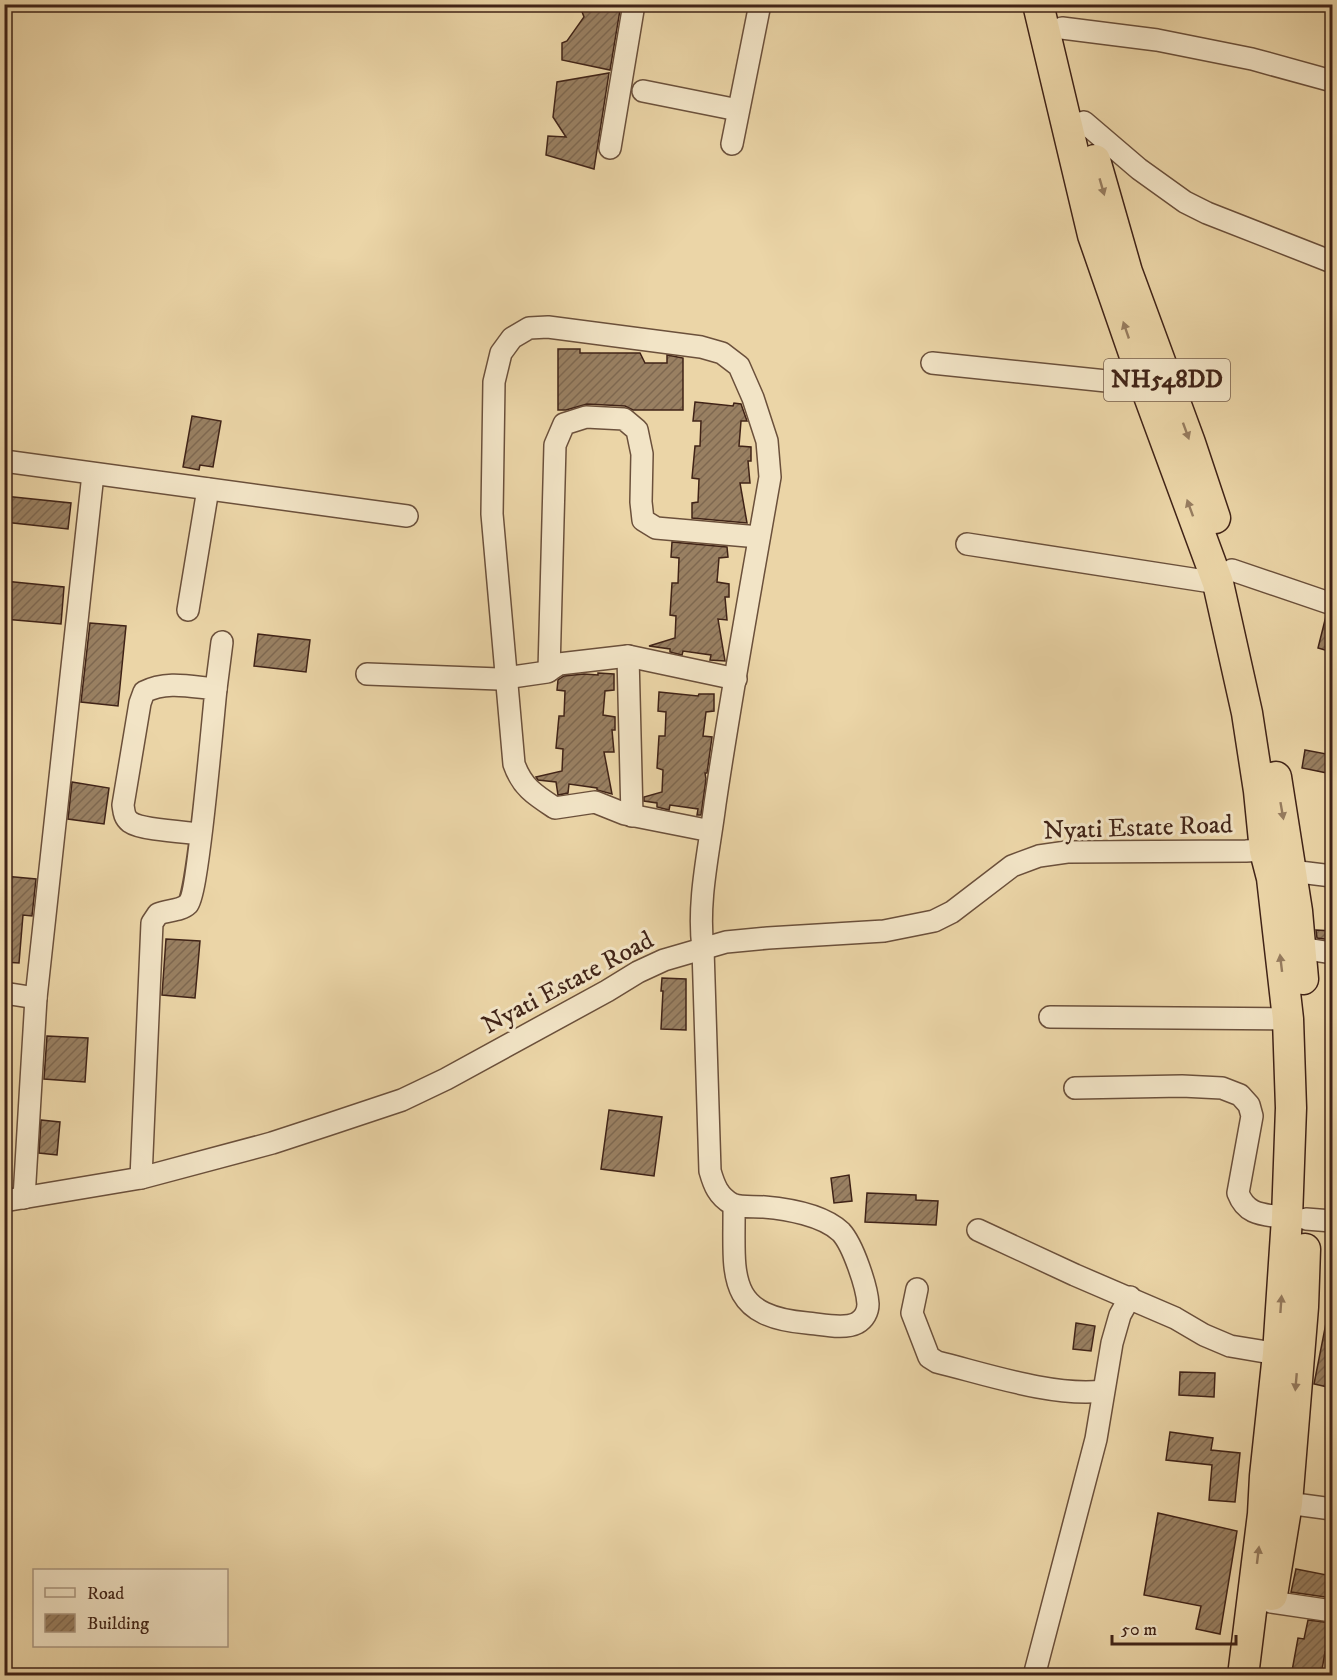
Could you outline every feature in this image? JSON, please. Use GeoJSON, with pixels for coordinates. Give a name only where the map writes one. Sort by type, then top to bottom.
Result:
{"type":"FeatureCollection","features":[{"type":"Feature","properties":{"kind":"highway","name":"NH548DD"},"geometry":{"type":"LineString","coordinates":[[1038,4],[1093,235],[1145,386],[1225,577]]}},
{"type":"Feature","properties":{"kind":"highway","name":"NH548DD"},"geometry":{"type":"LineString","coordinates":[[1060,16],[1073,85],[1127,272],[1190,442],[1225,577],[1259,791],[1282,857],[1300,948],[1303,984],[1308,1220],[1287,1503],[1261,1676]]}},
{"type":"Feature","properties":{"kind":"highway","name":"NH548DD"},"geometry":{"type":"LineString","coordinates":[[1243,1676],[1263,1514],[1264,1476],[1278,1354],[1308,1220],[1291,1108],[1288,1019],[1272,878],[1282,857]]}},
{"type":"Feature","properties":{"kind":"street"},"geometry":{"type":"LineString","coordinates":[[609,148],[634,4]]}},
{"type":"Feature","properties":{"kind":"street"},"geometry":{"type":"LineString","coordinates":[[732,144],[760,4]]}},
{"type":"Feature","properties":{"kind":"street"},"geometry":{"type":"LineString","coordinates":[[1060,16],[1157,40],[1252,59],[1332,81]]}},
{"type":"Feature","properties":{"kind":"street"},"geometry":{"type":"LineString","coordinates":[[643,91],[738,110]]}},
{"type":"Feature","properties":{"kind":"street"},"geometry":{"type":"LineString","coordinates":[[1084,122],[1139,170],[1185,202],[1207,213],[1332,262]]}},
{"type":"Feature","properties":{"kind":"street"},"geometry":{"type":"LineString","coordinates":[[711,831],[632,816],[595,802],[555,808],[520,781],[514,764],[492,514],[494,382],[501,353],[512,338],[529,328],[548,327],[701,347],[722,353],[739,366],[753,398],[767,441],[770,477],[711,831],[701,908],[710,1171],[713,1184],[719,1194],[734,1205],[784,1209],[814,1217],[840,1232],[851,1247],[866,1292],[868,1305],[866,1315],[857,1323],[845,1326],[785,1321],[749,1305],[737,1281],[734,1205]]}},
{"type":"Feature","properties":{"kind":"street"},"geometry":{"type":"LineString","coordinates":[[932,363],[1145,386]]}},
{"type":"Feature","properties":{"kind":"street"},"geometry":{"type":"LineString","coordinates":[[549,671],[555,445],[564,424],[586,417],[624,419],[637,430],[642,454],[640,502],[643,520],[656,528],[759,537]]}},
{"type":"Feature","properties":{"kind":"street"},"geometry":{"type":"LineString","coordinates":[[4,461],[407,516]]}},
{"type":"Feature","properties":{"kind":"street"},"geometry":{"type":"LineString","coordinates":[[14,1199],[93,474]]}},
{"type":"Feature","properties":{"kind":"street"},"geometry":{"type":"LineString","coordinates":[[188,610],[208,489]]}},
{"type":"Feature","properties":{"kind":"street"},"geometry":{"type":"LineString","coordinates":[[967,543],[1225,577],[1332,604]]}},
{"type":"Feature","properties":{"kind":"street"},"geometry":{"type":"LineString","coordinates":[[141,1178],[152,923],[158,914],[188,904],[194,892],[222,642]]}},
{"type":"Feature","properties":{"kind":"street"},"geometry":{"type":"LineString","coordinates":[[628,656],[632,816]]}},
{"type":"Feature","properties":{"kind":"street"},"geometry":{"type":"LineString","coordinates":[[367,674],[506,679],[549,671],[559,664],[628,656],[736,679]]}},
{"type":"Feature","properties":{"kind":"street"},"geometry":{"type":"LineString","coordinates":[[201,834],[141,826],[130,822],[124,815],[123,805],[140,703],[144,692],[156,686],[170,684],[216,689]]}},
{"type":"Feature","properties":{"kind":"street","name":"Nyati Estate Road"},"geometry":{"type":"LineString","coordinates":[[14,1199],[141,1178],[273,1143],[402,1100],[446,1079],[638,972],[664,960],[726,942],[884,931],[934,921],[952,912],[1012,866],[1039,856],[1067,852],[1282,857],[1332,876]]}},
{"type":"Feature","properties":{"kind":"street"},"geometry":{"type":"LineString","coordinates":[[1300,948],[1332,953]]}},
{"type":"Feature","properties":{"kind":"street"},"geometry":{"type":"LineString","coordinates":[[4,993],[36,998]]}},
{"type":"Feature","properties":{"kind":"street"},"geometry":{"type":"LineString","coordinates":[[1050,1017],[1288,1019]]}},
{"type":"Feature","properties":{"kind":"street"},"geometry":{"type":"LineString","coordinates":[[1076,1088],[1182,1086],[1222,1088],[1239,1095],[1249,1105],[1252,1116],[1238,1193],[1241,1202],[1256,1213],[1308,1220]]}},
{"type":"Feature","properties":{"kind":"street"},"geometry":{"type":"LineString","coordinates":[[978,1230],[1075,1275],[1130,1297],[1230,1347],[1278,1354]]}},
{"type":"Feature","properties":{"kind":"street"},"geometry":{"type":"LineString","coordinates":[[917,1289],[912,1313],[929,1356],[937,1362],[1070,1392],[1103,1391]]}},
{"type":"Feature","properties":{"kind":"street"},"geometry":{"type":"LineString","coordinates":[[1034,1676],[1096,1439],[1112,1343],[1120,1315],[1130,1297]]}},
{"type":"Feature","properties":{"kind":"street"},"geometry":{"type":"LineString","coordinates":[[1287,1503],[1332,1509]]}},
{"type":"Feature","properties":{"kind":"street"},"geometry":{"type":"LineString","coordinates":[[1271,1602],[1332,1611]]}},
{"type":"Feature","properties":{"kind":"building"},"geometry":{"type":"Polygon","coordinates":[[[579,4],[621,4],[610,70],[562,60],[562,43],[567,41],[584,17],[579,4]]]}},
{"type":"Feature","properties":{"kind":"building"},"geometry":{"type":"Polygon","coordinates":[[[609,73],[594,169],[546,155],[548,136],[566,137],[553,117],[557,82],[609,73]]]}},
{"type":"Feature","properties":{"kind":"building"},"geometry":{"type":"Polygon","coordinates":[[[558,349],[580,349],[580,353],[640,353],[645,363],[667,363],[667,355],[683,358],[683,410],[633,410],[625,406],[587,404],[558,410],[558,349]]]}},
{"type":"Feature","properties":{"kind":"building"},"geometry":{"type":"Polygon","coordinates":[[[695,402],[733,406],[734,403],[741,404],[747,421],[741,421],[739,446],[751,447],[751,461],[748,461],[750,483],[740,483],[747,523],[692,518],[692,503],[698,502],[699,479],[692,478],[695,446],[700,446],[701,421],[693,421],[695,402]]]}},
{"type":"Feature","properties":{"kind":"building"},"geometry":{"type":"Polygon","coordinates":[[[192,416],[221,421],[213,467],[200,465],[199,470],[183,467],[192,416]]]}},
{"type":"Feature","properties":{"kind":"building"},"geometry":{"type":"Polygon","coordinates":[[[4,496],[71,503],[68,529],[4,522],[4,496]]]}},
{"type":"Feature","properties":{"kind":"building"},"geometry":{"type":"Polygon","coordinates":[[[672,542],[727,547],[728,557],[719,558],[717,582],[729,584],[729,597],[725,597],[727,620],[718,619],[725,661],[710,660],[711,655],[683,651],[682,655],[670,652],[670,649],[649,646],[675,638],[676,616],[670,615],[672,583],[678,583],[679,558],[671,557],[672,542]]]}},
{"type":"Feature","properties":{"kind":"building"},"geometry":{"type":"Polygon","coordinates":[[[4,581],[64,587],[61,624],[4,619],[4,581]]]}},
{"type":"Feature","properties":{"kind":"building"},"geometry":{"type":"Polygon","coordinates":[[[1326,616],[1332,616],[1332,652],[1318,648],[1326,616]]]}},
{"type":"Feature","properties":{"kind":"building"},"geometry":{"type":"Polygon","coordinates":[[[90,623],[126,626],[118,706],[81,702],[90,623]]]}},
{"type":"Feature","properties":{"kind":"building"},"geometry":{"type":"Polygon","coordinates":[[[258,634],[310,640],[306,672],[254,666],[258,634]]]}},
{"type":"Feature","properties":{"kind":"building"},"geometry":{"type":"Polygon","coordinates":[[[598,673],[614,674],[614,690],[605,691],[603,715],[615,717],[615,730],[612,730],[614,752],[604,752],[612,794],[597,790],[597,788],[569,784],[568,793],[558,795],[556,782],[538,780],[536,777],[562,771],[563,749],[556,748],[559,716],[564,716],[565,691],[557,690],[558,680],[564,676],[598,675],[598,673]]]}},
{"type":"Feature","properties":{"kind":"building"},"geometry":{"type":"Polygon","coordinates":[[[659,692],[698,696],[699,694],[714,694],[714,711],[706,712],[703,736],[712,737],[707,773],[705,773],[701,815],[697,815],[698,809],[670,805],[669,810],[657,807],[657,803],[644,801],[644,797],[662,792],[663,770],[657,768],[659,736],[665,736],[666,712],[658,711],[659,692]]]}},
{"type":"Feature","properties":{"kind":"building"},"geometry":{"type":"Polygon","coordinates":[[[1305,750],[1332,755],[1332,774],[1302,768],[1305,750]]]}},
{"type":"Feature","properties":{"kind":"building"},"geometry":{"type":"Polygon","coordinates":[[[72,782],[109,788],[104,824],[68,819],[72,782]]]}},
{"type":"Feature","properties":{"kind":"building"},"geometry":{"type":"Polygon","coordinates":[[[4,876],[36,879],[32,916],[23,915],[19,963],[4,962],[4,876]]]}},
{"type":"Feature","properties":{"kind":"building"},"geometry":{"type":"Polygon","coordinates":[[[1316,930],[1332,931],[1332,940],[1317,938],[1316,930]]]}},
{"type":"Feature","properties":{"kind":"building"},"geometry":{"type":"Polygon","coordinates":[[[166,939],[200,941],[195,998],[162,995],[166,939]]]}},
{"type":"Feature","properties":{"kind":"building"},"geometry":{"type":"Polygon","coordinates":[[[662,978],[686,979],[686,1030],[661,1029],[662,978]]]}},
{"type":"Feature","properties":{"kind":"building"},"geometry":{"type":"Polygon","coordinates":[[[47,1036],[88,1038],[85,1082],[44,1079],[47,1036]]]}},
{"type":"Feature","properties":{"kind":"building"},"geometry":{"type":"Polygon","coordinates":[[[609,1110],[662,1117],[654,1176],[601,1169],[609,1110]]]}},
{"type":"Feature","properties":{"kind":"building"},"geometry":{"type":"Polygon","coordinates":[[[41,1120],[60,1122],[57,1155],[39,1153],[41,1120]]]}},
{"type":"Feature","properties":{"kind":"building"},"geometry":{"type":"Polygon","coordinates":[[[849,1175],[852,1201],[834,1203],[831,1178],[849,1175]]]}},
{"type":"Feature","properties":{"kind":"building"},"geometry":{"type":"Polygon","coordinates":[[[867,1193],[916,1195],[916,1200],[938,1201],[936,1225],[865,1222],[867,1193]]]}},
{"type":"Feature","properties":{"kind":"building"},"geometry":{"type":"Polygon","coordinates":[[[1076,1323],[1095,1326],[1091,1351],[1073,1349],[1076,1323]]]}},
{"type":"Feature","properties":{"kind":"building"},"geometry":{"type":"Polygon","coordinates":[[[1326,1323],[1332,1324],[1332,1388],[1314,1384],[1326,1323]]]}},
{"type":"Feature","properties":{"kind":"building"},"geometry":{"type":"Polygon","coordinates":[[[1180,1372],[1215,1373],[1214,1397],[1179,1395],[1180,1372]]]}},
{"type":"Feature","properties":{"kind":"building"},"geometry":{"type":"Polygon","coordinates":[[[1170,1432],[1213,1438],[1211,1450],[1240,1453],[1235,1502],[1209,1500],[1212,1465],[1166,1460],[1170,1432]]]}},
{"type":"Feature","properties":{"kind":"building"},"geometry":{"type":"Polygon","coordinates":[[[1158,1513],[1237,1531],[1220,1634],[1196,1629],[1201,1606],[1144,1595],[1158,1513]]]}},
{"type":"Feature","properties":{"kind":"building"},"geometry":{"type":"Polygon","coordinates":[[[1296,1569],[1332,1576],[1332,1598],[1291,1592],[1296,1569]]]}},
{"type":"Feature","properties":{"kind":"building"},"geometry":{"type":"Polygon","coordinates":[[[1308,1620],[1332,1623],[1332,1654],[1325,1652],[1321,1676],[1292,1671],[1298,1638],[1304,1639],[1308,1620]]]}}]}
